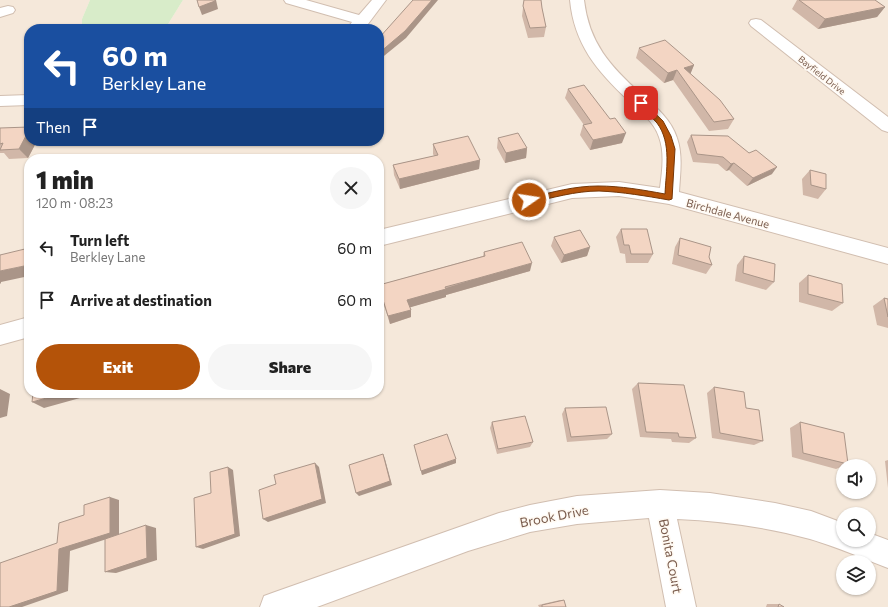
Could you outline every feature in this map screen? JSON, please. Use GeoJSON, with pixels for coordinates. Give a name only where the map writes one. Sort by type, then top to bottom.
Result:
{"type":"FeatureCollection","features":[{"type":"Feature","properties":{"kind":"street"},"geometry":{"type":"LineString","coordinates":[[291,0],[356,24]]}},
{"type":"Feature","properties":{"kind":"street"},"geometry":{"type":"LineString","coordinates":[[360,24],[374,10],[379,0]]}},
{"type":"Feature","properties":{"kind":"street"},"geometry":{"type":"LineString","coordinates":[[577,0],[577,11],[581,26],[598,59],[622,87],[650,111],[660,123],[667,136],[671,149],[669,197]]}},
{"type":"Feature","properties":{"kind":"street","name":"Bayfield Drive"},"geometry":{"type":"LineString","coordinates":[[756,23],[888,126]]}},
{"type":"Feature","properties":{"kind":"street"},"geometry":{"type":"LineString","coordinates":[[0,101],[24,100]]}},
{"type":"Feature","properties":{"kind":"street","name":"Birchdale Avenue"},"geometry":{"type":"LineString","coordinates":[[384,237],[572,191],[598,188],[619,189],[669,197],[888,256]]}},
{"type":"Feature","properties":{"kind":"street"},"geometry":{"type":"LineString","coordinates":[[0,335],[24,328]]}},
{"type":"Feature","properties":{"kind":"street","name":"Brook Drive"},"geometry":{"type":"LineString","coordinates":[[275,607],[310,601],[489,530],[546,515],[603,507],[660,504],[720,508],[806,524],[836,535]]}},
{"type":"Feature","properties":{"kind":"street","name":"Bonita Court"},"geometry":{"type":"LineString","coordinates":[[660,504],[681,607]]}},
{"type":"Feature","properties":{"kind":"street"},"geometry":{"type":"LineString","coordinates":[[870,547],[888,554]]}},
{"type":"Feature","properties":{"kind":"shaded area"},"geometry":{"type":"Polygon","coordinates":[[[0,0],[90,0],[82,19],[82,24],[24,24],[24,146],[384,146],[384,24],[168,24],[183,0],[888,0],[888,607],[0,607],[0,0]]]}},
{"type":"Feature","properties":{"kind":"green space"},"geometry":{"type":"Polygon","coordinates":[[[90,0],[183,0],[168,24],[82,24],[82,19],[90,0]]]}},
{"type":"Feature","properties":{"kind":"building"},"geometry":{"type":"Polygon","coordinates":[[[197,0],[215,0],[215,1],[199,7],[197,0]]]}},
{"type":"Feature","properties":{"kind":"building"},"geometry":{"type":"Polygon","coordinates":[[[413,0],[432,0],[405,31],[384,49],[384,32],[413,0]]]}},
{"type":"Feature","properties":{"kind":"building"},"geometry":{"type":"Polygon","coordinates":[[[524,0],[541,0],[546,27],[530,28],[523,6],[524,0]]]}},
{"type":"Feature","properties":{"kind":"building"},"geometry":{"type":"Polygon","coordinates":[[[799,0],[875,0],[885,7],[825,19],[799,0]]]}},
{"type":"Feature","properties":{"kind":"building"},"geometry":{"type":"Polygon","coordinates":[[[665,40],[694,65],[684,68],[720,100],[734,119],[714,122],[677,70],[668,73],[639,48],[665,40]]]}},
{"type":"Feature","properties":{"kind":"building"},"geometry":{"type":"Polygon","coordinates":[[[584,85],[610,119],[615,118],[626,133],[593,140],[583,125],[592,123],[568,89],[584,85]]]}},
{"type":"Feature","properties":{"kind":"building"},"geometry":{"type":"Polygon","coordinates":[[[24,127],[24,140],[19,149],[0,150],[3,143],[0,144],[0,128],[24,127]]]}},
{"type":"Feature","properties":{"kind":"building"},"geometry":{"type":"Polygon","coordinates":[[[518,133],[527,148],[506,153],[498,138],[518,133]]]}},
{"type":"Feature","properties":{"kind":"building"},"geometry":{"type":"Polygon","coordinates":[[[691,135],[728,136],[749,153],[756,150],[777,167],[753,178],[734,163],[731,164],[723,157],[697,154],[691,135]]]}},
{"type":"Feature","properties":{"kind":"building"},"geometry":{"type":"Polygon","coordinates":[[[468,136],[480,160],[399,179],[393,165],[438,155],[433,144],[468,136]]]}},
{"type":"Feature","properties":{"kind":"building"},"geometry":{"type":"Polygon","coordinates":[[[810,170],[826,174],[826,189],[811,185],[810,170]]]}},
{"type":"Feature","properties":{"kind":"building"},"geometry":{"type":"Polygon","coordinates":[[[621,229],[647,229],[653,254],[631,254],[629,245],[624,245],[621,229]]]}},
{"type":"Feature","properties":{"kind":"building"},"geometry":{"type":"Polygon","coordinates":[[[580,230],[590,247],[564,255],[554,237],[580,230]]]}},
{"type":"Feature","properties":{"kind":"building"},"geometry":{"type":"Polygon","coordinates":[[[680,238],[711,247],[709,257],[712,265],[678,255],[680,238]]]}},
{"type":"Feature","properties":{"kind":"building"},"geometry":{"type":"Polygon","coordinates":[[[522,242],[532,263],[445,287],[446,289],[407,300],[411,310],[388,316],[384,303],[384,284],[485,256],[484,252],[522,242]]]}},
{"type":"Feature","properties":{"kind":"building"},"geometry":{"type":"Polygon","coordinates":[[[24,249],[24,266],[0,271],[0,255],[24,249]]]}},
{"type":"Feature","properties":{"kind":"building"},"geometry":{"type":"Polygon","coordinates":[[[744,256],[775,264],[774,282],[743,273],[744,256]]]}},
{"type":"Feature","properties":{"kind":"building"},"geometry":{"type":"Polygon","coordinates":[[[808,275],[842,284],[843,303],[808,294],[808,275]]]}},
{"type":"Feature","properties":{"kind":"building"},"geometry":{"type":"Polygon","coordinates":[[[884,298],[888,299],[888,317],[884,298]]]}},
{"type":"Feature","properties":{"kind":"building"},"geometry":{"type":"Polygon","coordinates":[[[638,383],[684,385],[696,438],[679,437],[678,433],[646,432],[638,383]]]}},
{"type":"Feature","properties":{"kind":"building"},"geometry":{"type":"Polygon","coordinates":[[[714,387],[744,392],[746,408],[759,410],[763,441],[720,433],[714,387]]]}},
{"type":"Feature","properties":{"kind":"building"},"geometry":{"type":"Polygon","coordinates":[[[32,398],[47,398],[32,402],[32,398]]]}},
{"type":"Feature","properties":{"kind":"building"},"geometry":{"type":"Polygon","coordinates":[[[606,407],[612,434],[571,437],[565,408],[606,407]]]}},
{"type":"Feature","properties":{"kind":"building"},"geometry":{"type":"Polygon","coordinates":[[[525,416],[533,442],[498,449],[492,422],[525,416]]]}},
{"type":"Feature","properties":{"kind":"building"},"geometry":{"type":"Polygon","coordinates":[[[800,422],[844,433],[847,459],[836,459],[836,461],[803,453],[800,422]]]}},
{"type":"Feature","properties":{"kind":"building"},"geometry":{"type":"Polygon","coordinates":[[[447,434],[456,459],[421,471],[414,445],[447,434]]]}},
{"type":"Feature","properties":{"kind":"building"},"geometry":{"type":"Polygon","coordinates":[[[383,454],[390,481],[356,493],[349,465],[383,454]]]}},
{"type":"Feature","properties":{"kind":"building"},"geometry":{"type":"Polygon","coordinates":[[[315,463],[322,499],[263,519],[259,490],[276,484],[274,475],[315,463]]]}},
{"type":"Feature","properties":{"kind":"building"},"geometry":{"type":"Polygon","coordinates":[[[228,467],[235,534],[196,547],[194,498],[211,493],[210,472],[228,467]]]}},
{"type":"Feature","properties":{"kind":"building"},"geometry":{"type":"Polygon","coordinates":[[[110,497],[110,533],[59,549],[57,591],[9,607],[0,607],[0,563],[57,543],[59,523],[84,515],[84,505],[110,497]]]}},
{"type":"Feature","properties":{"kind":"building"},"geometry":{"type":"Polygon","coordinates":[[[146,525],[147,558],[105,572],[105,539],[146,525]]]}},
{"type":"Feature","properties":{"kind":"building"},"geometry":{"type":"Polygon","coordinates":[[[564,600],[566,607],[542,607],[542,605],[564,600]]]}},
{"type":"Feature","properties":{"kind":"route"},"geometry":{"type":"LineString","coordinates":[[529,200],[572,191],[598,188],[631,190],[669,197],[671,149],[667,136],[660,123],[641,103]]}}]}
